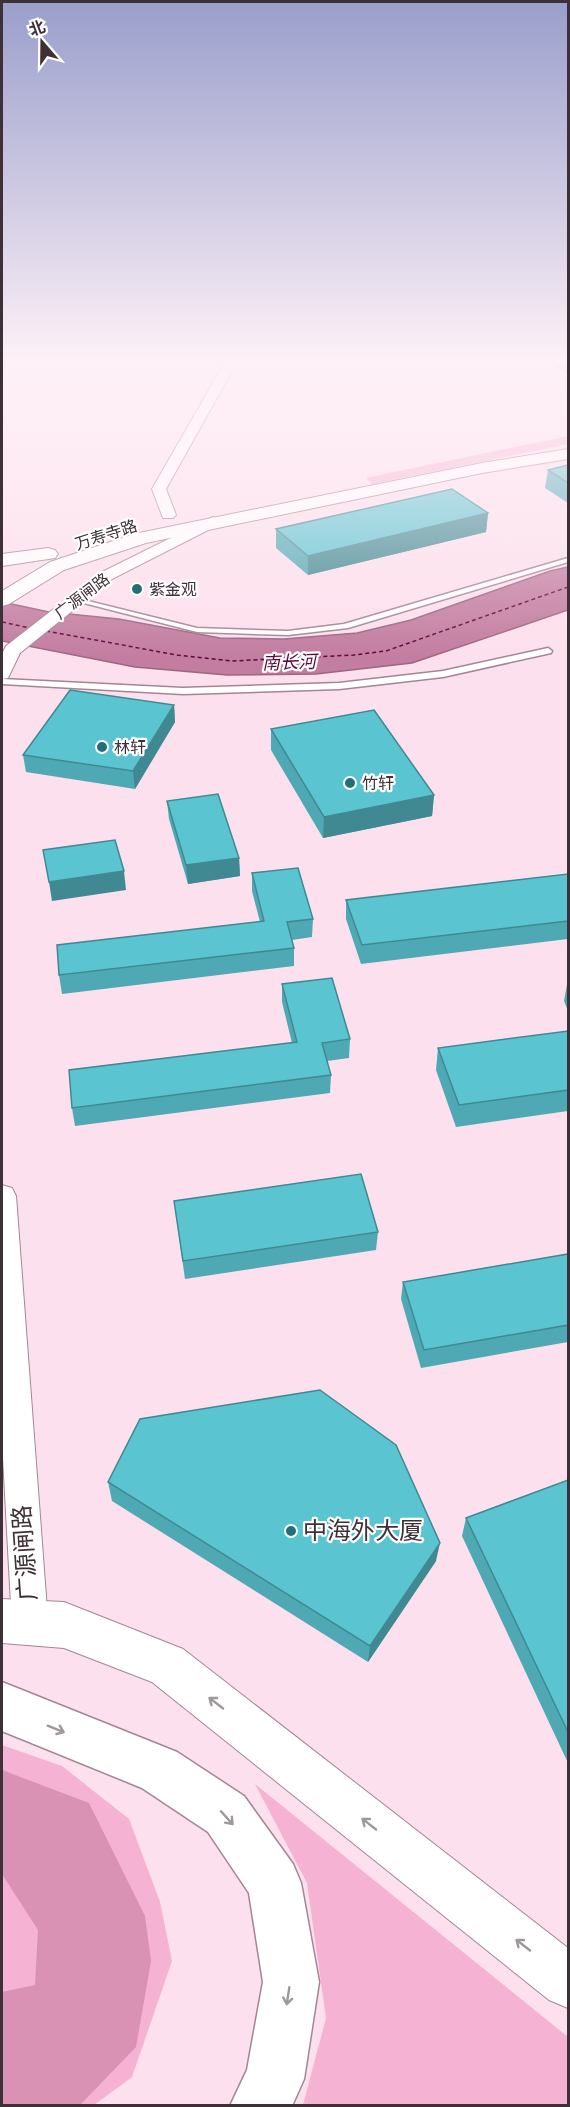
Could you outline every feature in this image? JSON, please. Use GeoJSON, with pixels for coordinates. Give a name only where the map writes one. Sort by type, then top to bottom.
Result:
{"type":"FeatureCollection","features":[{"type":"Feature","properties":{"kind":"highway"},"geometry":{"type":"LineString","coordinates":[[2,1707],[159,1770],[226,1814],[274,1883],[291,1982],[275,2079],[259,2106]]}},
{"type":"Feature","properties":{"kind":"street"},"geometry":{"type":"LineString","coordinates":[[168,515],[159,489],[175,460]]}},
{"type":"Feature","properties":{"kind":"street"},"geometry":{"type":"LineString","coordinates":[[387,469],[432,460]]}},
{"type":"Feature","properties":{"kind":"street","name":"万寿寺路"},"geometry":{"type":"LineString","coordinates":[[3,592],[57,566],[141,538],[529,460]]}},
{"type":"Feature","properties":{"kind":"street","name":"万寿寺路"},"geometry":{"type":"LineString","coordinates":[[3,592],[48,554],[168,515],[199,508]]}},
{"type":"Feature","properties":{"kind":"street","name":"广源闸路"},"geometry":{"type":"LineString","coordinates":[[2,674],[12,650],[106,576],[213,522]]}},
{"type":"Feature","properties":{"kind":"street"},"geometry":{"type":"LineString","coordinates":[[2,560],[48,554]]}},
{"type":"Feature","properties":{"kind":"street","name":"广源闸路"},"geometry":{"type":"LineString","coordinates":[[2,1197],[16,1622]]}},
{"type":"Feature","properties":{"kind":"street"},"geometry":{"type":"LineString","coordinates":[[16,1622],[64,1626],[168,1665],[568,1981]]}},
{"type":"Feature","properties":{"kind":"lane"},"geometry":{"type":"LineString","coordinates":[[75,600],[197,630],[288,633],[345,626],[568,560]]}},
{"type":"Feature","properties":{"kind":"lane"},"geometry":{"type":"LineString","coordinates":[[2,682],[183,691],[339,686],[443,674],[548,651]]}},
{"type":"Feature","properties":{"kind":"shaded area"},"geometry":{"type":"Polygon","coordinates":[[[451,460],[488,460],[372,484],[366,478],[451,460]]]}},
{"type":"Feature","properties":{"kind":"shaded area"},"geometry":{"type":"Polygon","coordinates":[[[2,1745],[62,1766],[129,1819],[160,1902],[172,1961],[132,2077],[94,2105],[2,2106],[2,1745]]]}},
{"type":"Feature","properties":{"kind":"shaded area"},"geometry":{"type":"Polygon","coordinates":[[[2,1770],[89,1803],[145,1916],[151,1961],[136,2047],[80,2105],[2,2105],[2,1992],[35,1985],[38,1930],[2,1874],[2,1770]]]}},
{"type":"Feature","properties":{"kind":"shaded area"},"geometry":{"type":"Polygon","coordinates":[[[255,1784],[568,2037],[568,2105],[303,2105],[326,2018],[307,1883],[255,1784]]]}},
{"type":"Feature","properties":{"kind":"water","name":"南长河"},"geometry":{"type":"Polygon","coordinates":[[[568,567],[568,610],[412,663],[316,674],[227,675],[135,667],[2,641],[2,602],[49,612],[119,619],[220,638],[284,639],[357,633],[411,620],[550,571],[568,567]]]}},
{"type":"Feature","properties":{"kind":"building"},"geometry":{"type":"Polygon","coordinates":[[[568,465],[568,483],[548,470],[568,465]]]}},
{"type":"Feature","properties":{"kind":"building"},"geometry":{"type":"Polygon","coordinates":[[[452,489],[488,513],[308,556],[276,529],[452,489]]]}},
{"type":"Feature","properties":{"kind":"building","name":"林轩"},"geometry":{"type":"Polygon","coordinates":[[[70,690],[174,705],[133,771],[23,755],[70,690]]]}},
{"type":"Feature","properties":{"kind":"building","name":"竹轩"},"geometry":{"type":"Polygon","coordinates":[[[374,710],[434,795],[324,817],[271,729],[374,710]]]}},
{"type":"Feature","properties":{"kind":"building"},"geometry":{"type":"Polygon","coordinates":[[[218,794],[239,858],[186,865],[167,801],[218,794]]]}},
{"type":"Feature","properties":{"kind":"building"},"geometry":{"type":"Polygon","coordinates":[[[115,840],[124,871],[49,882],[43,850],[115,840]]]}},
{"type":"Feature","properties":{"kind":"building"},"geometry":{"type":"Polygon","coordinates":[[[298,868],[313,919],[287,922],[294,948],[59,975],[57,945],[264,921],[252,873],[298,868]]]}},
{"type":"Feature","properties":{"kind":"building"},"geometry":{"type":"Polygon","coordinates":[[[568,874],[568,921],[362,945],[346,900],[568,874]]]}},
{"type":"Feature","properties":{"kind":"building"},"geometry":{"type":"Polygon","coordinates":[[[332,978],[350,1039],[322,1043],[331,1075],[72,1108],[69,1070],[297,1042],[282,984],[332,978]]]}},
{"type":"Feature","properties":{"kind":"building"},"geometry":{"type":"Polygon","coordinates":[[[568,1031],[568,1090],[459,1105],[438,1048],[568,1031]]]}},
{"type":"Feature","properties":{"kind":"building"},"geometry":{"type":"Polygon","coordinates":[[[361,1174],[378,1232],[183,1261],[174,1201],[361,1174]]]}},
{"type":"Feature","properties":{"kind":"building"},"geometry":{"type":"Polygon","coordinates":[[[568,1254],[568,1325],[424,1350],[403,1282],[568,1254]]]}},
{"type":"Feature","properties":{"kind":"building","name":"中海外大厦"},"geometry":{"type":"Polygon","coordinates":[[[320,1390],[396,1445],[440,1543],[370,1646],[108,1482],[140,1419],[320,1390]]]}},
{"type":"Feature","properties":{"kind":"building"},"geometry":{"type":"Polygon","coordinates":[[[568,1480],[568,1732],[466,1518],[568,1480]]]}},
{"type":"Feature","properties":{"kind":"ferry route"},"geometry":{"type":"LineString","coordinates":[[46,631],[177,655],[232,661],[354,655],[386,651],[568,587]]}},
{"type":"Feature","properties":{"kind":"ferry route"},"geometry":{"type":"LineString","coordinates":[[2,622],[30,628]]}},
{"type":"Feature","properties":{"kind":"place","name":"紫金观"},"geometry":{"type":"Point","coordinates":[137,589]}},
{"type":"Feature","properties":{"kind":"place","name":"林轩"},"geometry":{"type":"Point","coordinates":[102,747]}},
{"type":"Feature","properties":{"kind":"place","name":"竹轩"},"geometry":{"type":"Point","coordinates":[350,783]}},
{"type":"Feature","properties":{"kind":"place","name":"中海外大厦"},"geometry":{"type":"Point","coordinates":[291,1531]}}]}
